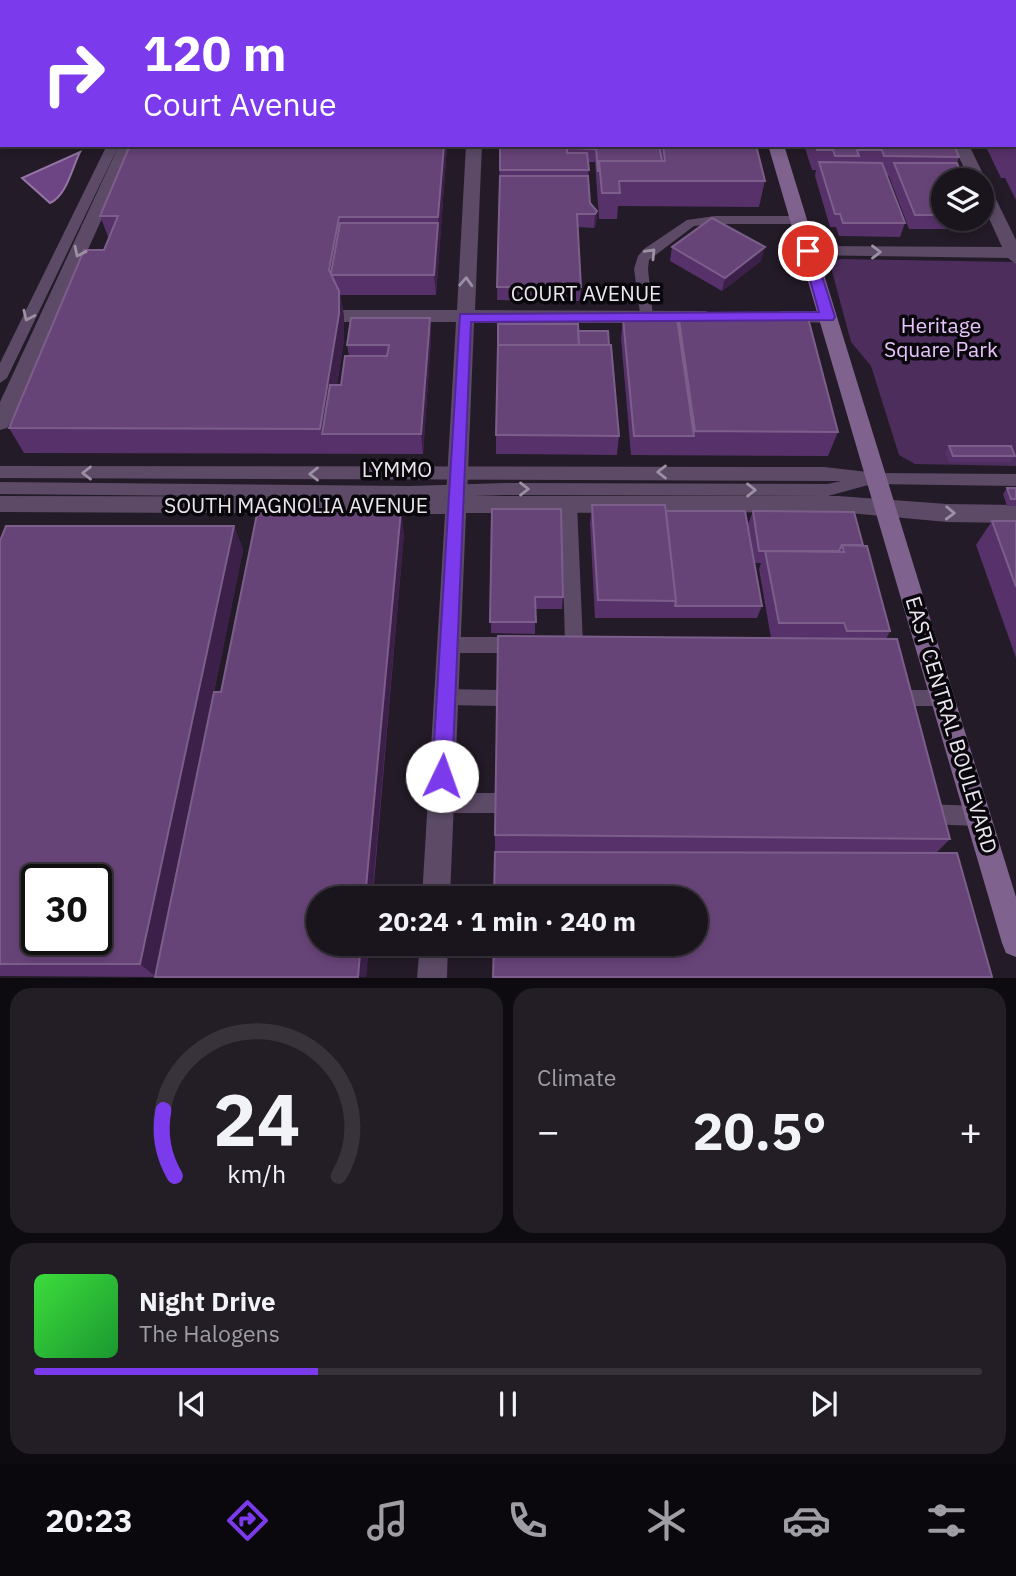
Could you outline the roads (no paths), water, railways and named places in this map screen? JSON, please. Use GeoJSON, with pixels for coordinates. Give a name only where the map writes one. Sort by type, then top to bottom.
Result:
{"type":"FeatureCollection","features":[{"type":"Feature","properties":{"kind":"street"},"geometry":{"type":"LineString","coordinates":[[0,423],[48,314],[103,204],[126,147]]}},
{"type":"Feature","properties":{"kind":"street"},"geometry":{"type":"LineString","coordinates":[[437,886],[474,147]]}},
{"type":"Feature","properties":{"kind":"street"},"geometry":{"type":"LineString","coordinates":[[777,147],[877,479]]}},
{"type":"Feature","properties":{"kind":"street"},"geometry":{"type":"LineString","coordinates":[[962,147],[972,168]]}},
{"type":"Feature","properties":{"kind":"street"},"geometry":{"type":"LineString","coordinates":[[808,251],[1015,255],[994,212]]}},
{"type":"Feature","properties":{"kind":"street"},"geometry":{"type":"LineString","coordinates":[[48,314],[68,314]]}},
{"type":"Feature","properties":{"kind":"street","name":"COURT AVENUE"},"geometry":{"type":"LineString","coordinates":[[344,316],[727,317]]}},
{"type":"Feature","properties":{"kind":"street"},"geometry":{"type":"LineString","coordinates":[[768,317],[828,317]]}},
{"type":"Feature","properties":{"kind":"street","name":"EAST CENTRAL BOULEVARD"},"geometry":{"type":"LineString","coordinates":[[877,479],[1016,943]]}},
{"type":"Feature","properties":{"kind":"street","name":"SOUTH MAGNOLIA AVENUE"},"geometry":{"type":"LineString","coordinates":[[0,489],[456,489],[569,503],[838,504],[1016,514]]}},
{"type":"Feature","properties":{"kind":"street"},"geometry":{"type":"LineString","coordinates":[[432,978],[433,956]]}},
{"type":"Feature","properties":{"kind":"lane"},"geometry":{"type":"LineString","coordinates":[[0,378],[29,312],[88,203],[112,147]]}},
{"type":"Feature","properties":{"kind":"lane"},"geometry":{"type":"LineString","coordinates":[[646,317],[641,269],[643,259],[691,223],[715,220],[799,220]]}},
{"type":"Feature","properties":{"kind":"lane","name":"LYMMO"},"geometry":{"type":"LineString","coordinates":[[0,489],[828,490],[877,479],[1016,480]]}},
{"type":"Feature","properties":{"kind":"lane"},"geometry":{"type":"LineString","coordinates":[[569,503],[574,644]]}},
{"type":"Feature","properties":{"kind":"lane"},"geometry":{"type":"LineString","coordinates":[[449,645],[534,644]]}},
{"type":"Feature","properties":{"kind":"lane"},"geometry":{"type":"LineString","coordinates":[[446,697],[498,698]]}},
{"type":"Feature","properties":{"kind":"lane"},"geometry":{"type":"LineString","coordinates":[[893,698],[942,698]]}},
{"type":"Feature","properties":{"kind":"lane"},"geometry":{"type":"LineString","coordinates":[[441,803],[496,803]]}},
{"type":"Feature","properties":{"kind":"lane"},"geometry":{"type":"LineString","coordinates":[[923,814],[978,816]]}},
{"type":"Feature","properties":{"kind":"park label","name":"Heritage Square Park"},"geometry":{"type":"Point","coordinates":[941,338]}}]}
